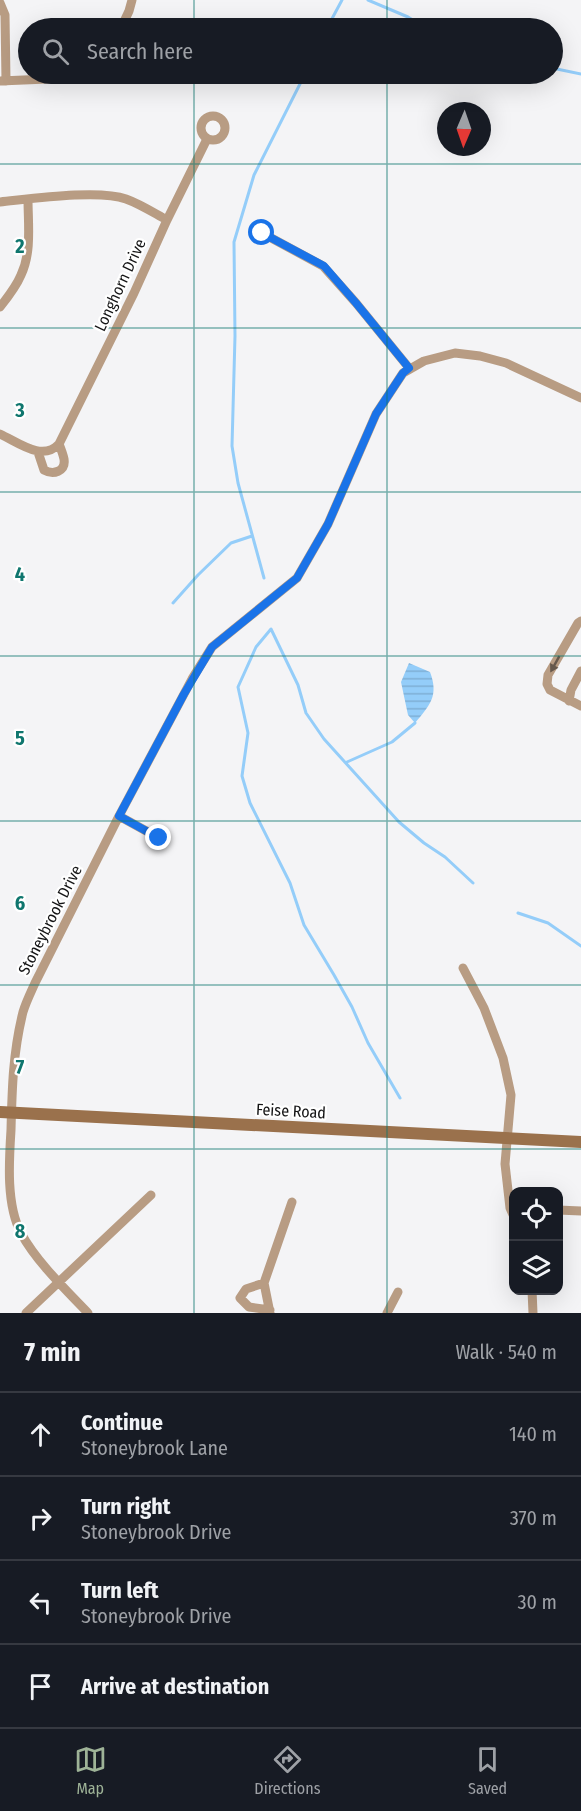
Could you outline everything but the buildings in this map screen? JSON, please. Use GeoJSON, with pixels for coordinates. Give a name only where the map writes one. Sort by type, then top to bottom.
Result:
{"type":"FeatureCollection","features":[{"type":"Feature","properties":{"kind":"main road","name":"Feise Road"},"geometry":{"type":"LineString","coordinates":[[6,1112],[581,1142]]}},
{"type":"Feature","properties":{"kind":"street"},"geometry":{"type":"LineString","coordinates":[[126,18],[132,0]]}},
{"type":"Feature","properties":{"kind":"street"},"geometry":{"type":"LineString","coordinates":[[0,3],[5,15],[3,81],[18,80]]}},
{"type":"Feature","properties":{"kind":"street","name":"Longhorn Drive"},"geometry":{"type":"LineString","coordinates":[[0,434],[38,452],[44,470],[55,473],[62,468],[64,457],[59,444],[207,139]]}},
{"type":"Feature","properties":{"kind":"street"},"geometry":{"type":"LineString","coordinates":[[0,202],[105,196],[125,199],[167,220]]}},
{"type":"Feature","properties":{"kind":"street"},"geometry":{"type":"LineString","coordinates":[[0,307],[22,274],[27,257],[29,249],[28,199]]}},
{"type":"Feature","properties":{"kind":"street"},"geometry":{"type":"LineString","coordinates":[[262,233],[324,266],[409,368],[424,361],[455,353],[480,356],[506,363],[581,398]]}},
{"type":"Feature","properties":{"kind":"street","name":"Stoneybrook Drive"},"geometry":{"type":"LineString","coordinates":[[88,1313],[58,1282],[28,1245],[20,1232],[5,1181],[6,1112],[24,1010],[35,982],[119,816],[192,680],[212,647],[297,578],[328,524],[376,414],[403,373],[409,368]]}},
{"type":"Feature","properties":{"kind":"street"},"geometry":{"type":"LineString","coordinates":[[38,452],[49,451],[59,444]]}},
{"type":"Feature","properties":{"kind":"street"},"geometry":{"type":"LineString","coordinates":[[581,621],[578,622],[548,675],[550,690],[581,706]]}},
{"type":"Feature","properties":{"kind":"street"},"geometry":{"type":"LineString","coordinates":[[569,701],[581,671]]}},
{"type":"Feature","properties":{"kind":"street"},"geometry":{"type":"LineString","coordinates":[[119,816],[159,838]]}},
{"type":"Feature","properties":{"kind":"street"},"geometry":{"type":"LineString","coordinates":[[463,968],[484,1008],[503,1058],[511,1095],[505,1164],[509,1199]]}},
{"type":"Feature","properties":{"kind":"street"},"geometry":{"type":"LineString","coordinates":[[26,1313],[151,1195]]}},
{"type":"Feature","properties":{"kind":"street"},"geometry":{"type":"LineString","coordinates":[[264,1283],[246,1289],[240,1298],[249,1307],[270,1311],[264,1283],[292,1202]]}},
{"type":"Feature","properties":{"kind":"street"},"geometry":{"type":"LineString","coordinates":[[563,1210],[581,1211]]}},
{"type":"Feature","properties":{"kind":"street"},"geometry":{"type":"LineString","coordinates":[[387,1313],[398,1292]]}},
{"type":"Feature","properties":{"kind":"street"},"geometry":{"type":"LineString","coordinates":[[532,1295],[532,1313]]}},
{"type":"Feature","properties":{"kind":"water"},"geometry":{"type":"Polygon","coordinates":[[[409,663],[430,672],[434,688],[432,700],[415,723],[408,715],[401,682],[409,663]]]}},
{"type":"Feature","properties":{"kind":"waterway"},"geometry":{"type":"LineString","coordinates":[[332,18],[342,0]]}},
{"type":"Feature","properties":{"kind":"waterway"},"geometry":{"type":"LineString","coordinates":[[368,0],[410,18]]}},
{"type":"Feature","properties":{"kind":"waterway"},"geometry":{"type":"LineString","coordinates":[[563,70],[581,74]]}},
{"type":"Feature","properties":{"kind":"waterway"},"geometry":{"type":"LineString","coordinates":[[264,578],[238,483],[232,446],[235,336],[234,242],[254,175],[300,84]]}},
{"type":"Feature","properties":{"kind":"waterway"},"geometry":{"type":"LineString","coordinates":[[173,603],[231,543],[252,536]]}},
{"type":"Feature","properties":{"kind":"waterway"},"geometry":{"type":"LineString","coordinates":[[400,1098],[368,1043],[352,1007],[304,925],[290,883],[250,803],[242,776],[248,733],[238,687],[256,647],[271,629],[298,685],[306,713],[324,739],[399,822],[445,857],[473,883]]}},
{"type":"Feature","properties":{"kind":"waterway"},"geometry":{"type":"LineString","coordinates":[[347,762],[392,742],[415,723]]}},
{"type":"Feature","properties":{"kind":"waterway"},"geometry":{"type":"LineString","coordinates":[[518,913],[548,923],[581,946]]}},
{"type":"Feature","properties":{"kind":"route"},"geometry":{"type":"LineString","coordinates":[[159,838],[119,816],[184,694],[212,647],[297,578],[328,524],[376,414],[403,373],[409,368],[324,266],[262,233]]}}]}
